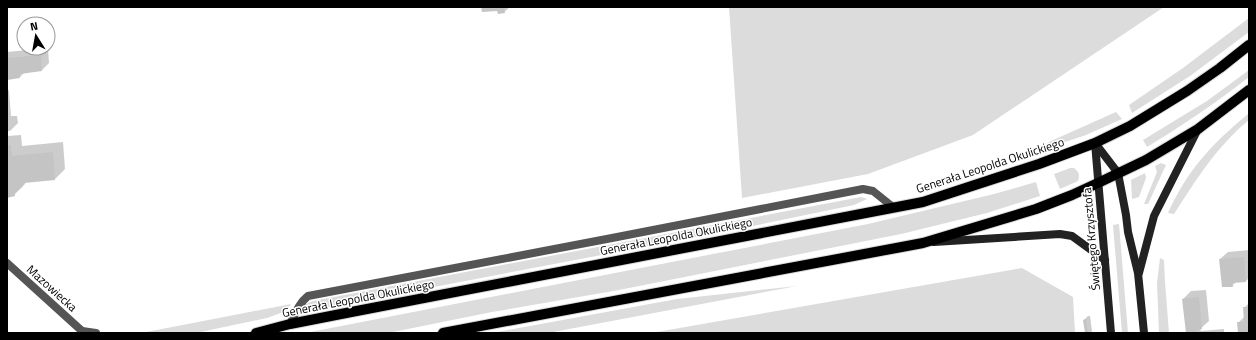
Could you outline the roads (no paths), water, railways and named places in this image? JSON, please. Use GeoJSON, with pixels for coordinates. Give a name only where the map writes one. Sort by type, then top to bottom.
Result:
{"type":"FeatureCollection","features":[{"type":"Feature","properties":{"kind":"main road","name":"Generała Leopolda Okulickiego"},"geometry":{"type":"LineString","coordinates":[[256,333],[290,324],[922,202],[1018,172],[1095,142],[1130,126],[1161,108],[1220,68],[1249,45]]}},
{"type":"Feature","properties":{"kind":"main road"},"geometry":{"type":"LineString","coordinates":[[443,333],[923,243],[1036,209],[1072,195],[1146,160],[1198,129],[1249,90]]}},
{"type":"Feature","properties":{"kind":"main road"},"geometry":{"type":"LineString","coordinates":[[1138,273],[1154,216],[1198,129]]}},
{"type":"Feature","properties":{"kind":"main road"},"geometry":{"type":"LineString","coordinates":[[1095,142],[1118,173],[1128,232],[1138,273],[1144,333]]}},
{"type":"Feature","properties":{"kind":"main road","name":"Świętego Krzysztofa"},"geometry":{"type":"LineString","coordinates":[[1095,142],[1111,333]]}},
{"type":"Feature","properties":{"kind":"main road"},"geometry":{"type":"LineString","coordinates":[[923,243],[1060,234],[1072,236],[1105,260]]}},
{"type":"Feature","properties":{"kind":"street"},"geometry":{"type":"LineString","coordinates":[[290,324],[298,307],[308,296],[862,189],[873,191],[893,207]]}},
{"type":"Feature","properties":{"kind":"street","name":"Mazowiecka"},"geometry":{"type":"LineString","coordinates":[[7,263],[82,332],[96,333]]}}]}
